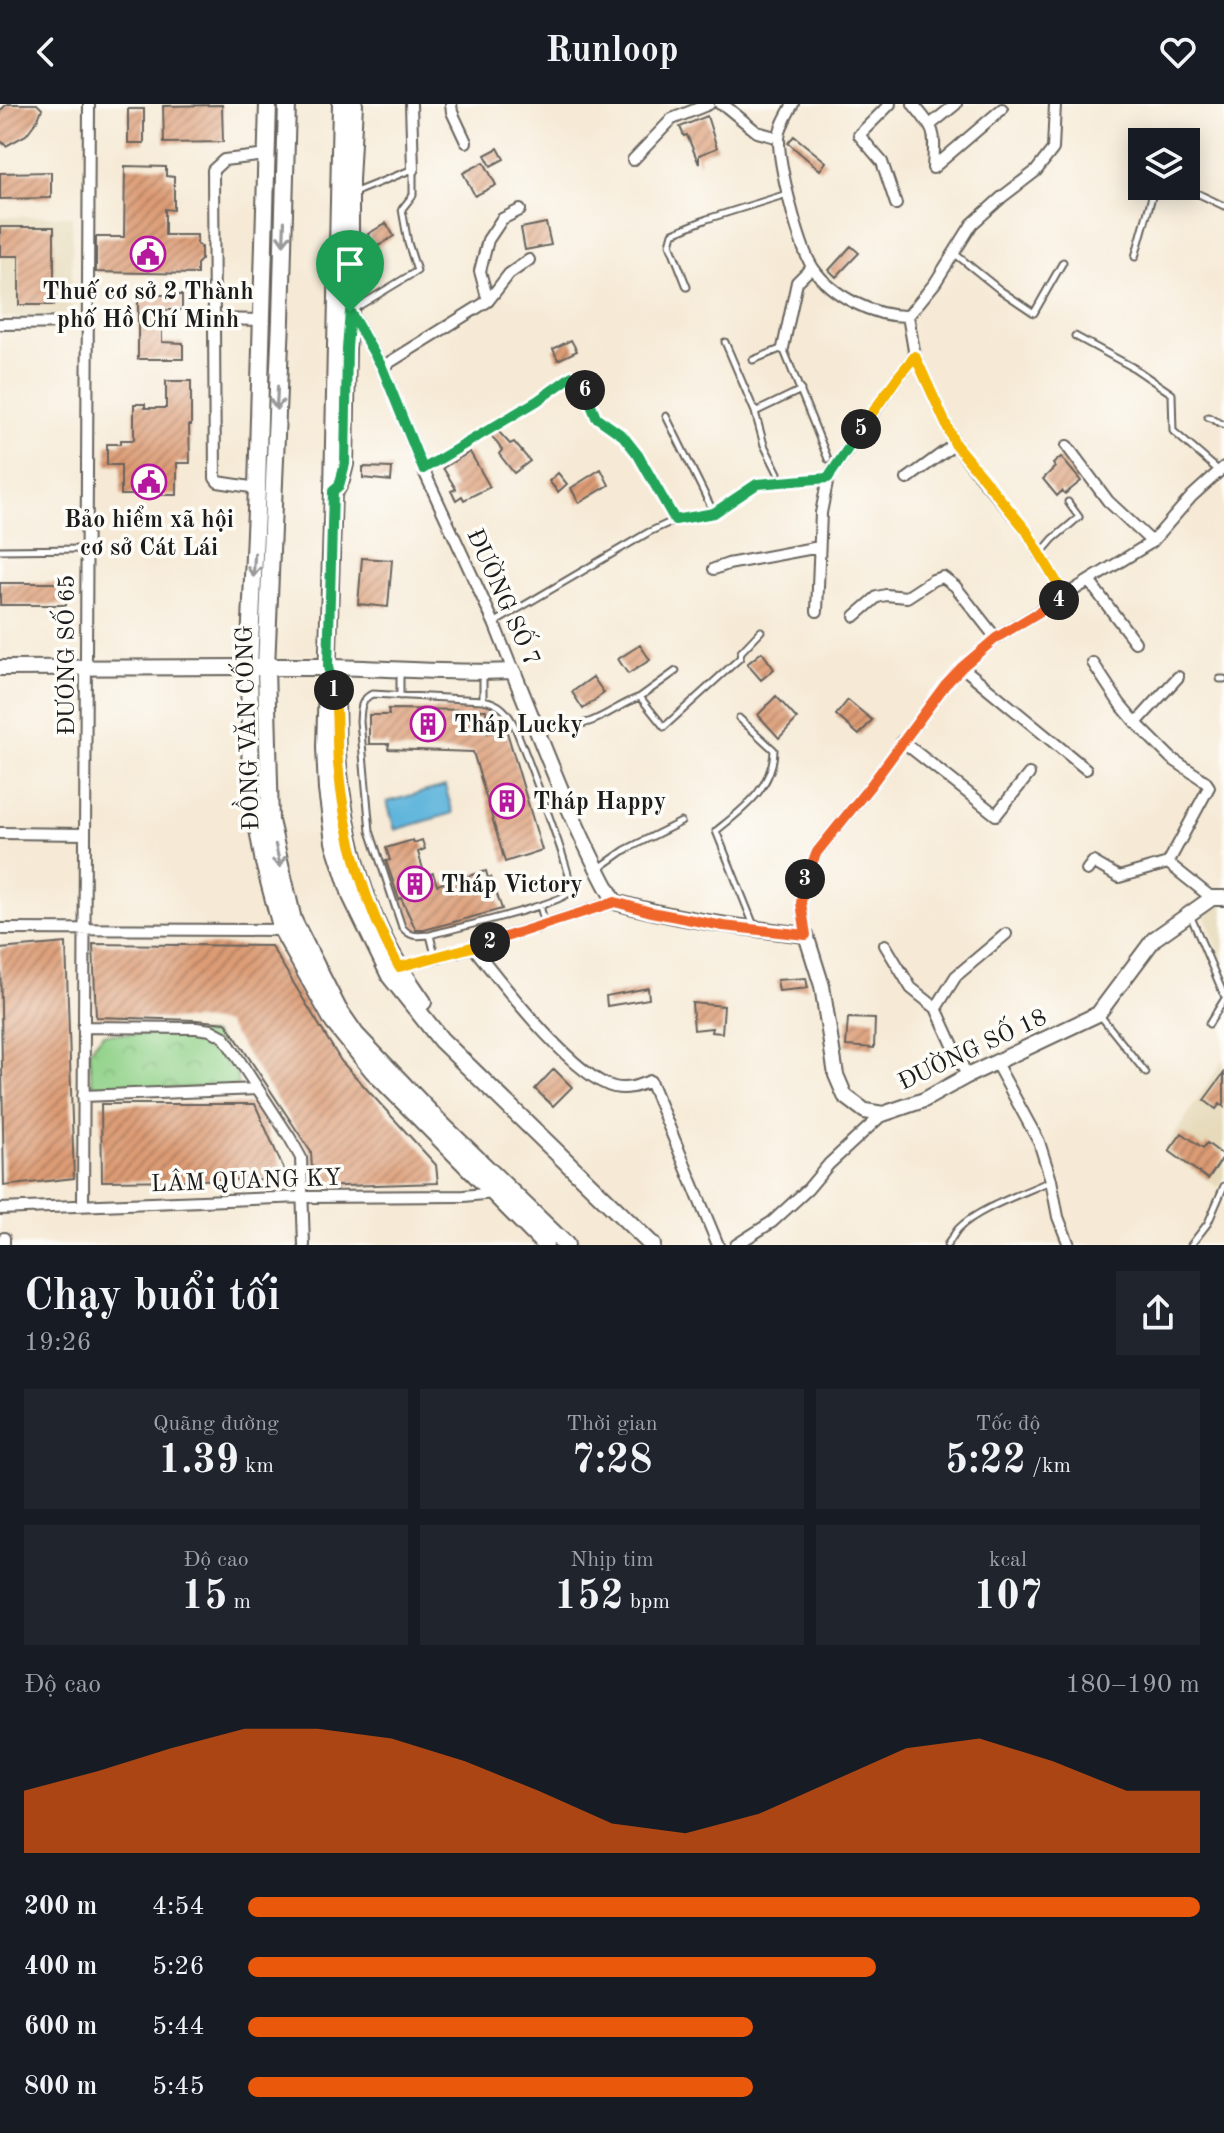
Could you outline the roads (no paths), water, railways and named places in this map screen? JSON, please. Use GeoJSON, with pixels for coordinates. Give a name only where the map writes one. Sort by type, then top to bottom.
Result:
{"type":"FeatureCollection","features":[{"type":"Feature","properties":{"kind":"main road","name":"ĐỒNG VĂN CỐNG"},"geometry":{"type":"LineString","coordinates":[[265,488],[262,320],[268,104]]}},
{"type":"Feature","properties":{"kind":"main road","name":"ĐỒNG VĂN CỐNG"},"geometry":{"type":"LineString","coordinates":[[287,104],[281,320],[265,488],[251,789],[264,863],[282,930],[334,1023],[373,1071],[499,1189],[566,1245]]}},
{"type":"Feature","properties":{"kind":"main road"},"geometry":{"type":"LineString","coordinates":[[341,104],[343,311]]}},
{"type":"Feature","properties":{"kind":"main road"},"geometry":{"type":"LineString","coordinates":[[354,104],[333,491],[325,747],[334,842],[352,898],[390,976],[441,1040],[652,1245]]}},
{"type":"Feature","properties":{"kind":"main road"},"geometry":{"type":"LineString","coordinates":[[267,155],[286,155]]}},
{"type":"Feature","properties":{"kind":"main road"},"geometry":{"type":"LineString","coordinates":[[262,320],[281,320]]}},
{"type":"Feature","properties":{"kind":"main road","name":"ĐỒNG VĂN CỐNG"},"geometry":{"type":"LineString","coordinates":[[258,667],[270,821],[293,920],[332,998],[356,1035],[440,1123],[545,1245]]}},
{"type":"Feature","properties":{"kind":"main road"},"geometry":{"type":"LineString","coordinates":[[258,667],[328,667]]}},
{"type":"Feature","properties":{"kind":"main road"},"geometry":{"type":"LineString","coordinates":[[328,667],[335,694],[338,763],[351,849],[371,912],[399,967],[424,1004],[465,1050],[665,1245]]}},
{"type":"Feature","properties":{"kind":"street","name":"ĐƯƠNG SỐ 65"},"geometry":{"type":"LineString","coordinates":[[83,1206],[89,104]]}},
{"type":"Feature","properties":{"kind":"street"},"geometry":{"type":"LineString","coordinates":[[411,104],[413,169]]}},
{"type":"Feature","properties":{"kind":"street"},"geometry":{"type":"LineString","coordinates":[[451,104],[466,142]]}},
{"type":"Feature","properties":{"kind":"street"},"geometry":{"type":"LineString","coordinates":[[633,160],[672,119],[709,104]]}},
{"type":"Feature","properties":{"kind":"street"},"geometry":{"type":"LineString","coordinates":[[720,104],[757,132],[779,138]]}},
{"type":"Feature","properties":{"kind":"street"},"geometry":{"type":"LineString","coordinates":[[793,104],[779,138],[793,218],[812,267],[833,289],[864,308],[898,317],[908,316],[935,283],[972,224],[1036,171],[1053,149],[1055,104]]}},
{"type":"Feature","properties":{"kind":"street"},"geometry":{"type":"LineString","coordinates":[[890,104],[859,135],[882,162],[896,204]]}},
{"type":"Feature","properties":{"kind":"street"},"geometry":{"type":"LineString","coordinates":[[913,104],[930,125],[935,138],[933,168],[1002,109]]}},
{"type":"Feature","properties":{"kind":"street"},"geometry":{"type":"LineString","coordinates":[[930,125],[956,104]]}},
{"type":"Feature","properties":{"kind":"street"},"geometry":{"type":"LineString","coordinates":[[265,488],[218,482],[215,478],[213,170],[224,160],[267,155]]}},
{"type":"Feature","properties":{"kind":"street"},"geometry":{"type":"LineString","coordinates":[[488,301],[480,271],[488,240],[502,219],[520,210]]}},
{"type":"Feature","properties":{"kind":"street"},"geometry":{"type":"LineString","coordinates":[[382,367],[488,301],[509,274],[529,260]]}},
{"type":"Feature","properties":{"kind":"street"},"geometry":{"type":"LineString","coordinates":[[783,348],[797,282],[812,267]]}},
{"type":"Feature","properties":{"kind":"street","name":"ĐƯỜNG SỐ 7"},"geometry":{"type":"LineString","coordinates":[[343,311],[382,367],[423,469],[494,623],[567,806],[615,902]]}},
{"type":"Feature","properties":{"kind":"street"},"geometry":{"type":"LineString","coordinates":[[908,316],[915,356],[955,444],[1026,530],[1065,596]]}},
{"type":"Feature","properties":{"kind":"street"},"geometry":{"type":"LineString","coordinates":[[215,319],[262,320]]}},
{"type":"Feature","properties":{"kind":"street"},"geometry":{"type":"LineString","coordinates":[[0,324],[87,323]]}},
{"type":"Feature","properties":{"kind":"street"},"geometry":{"type":"LineString","coordinates":[[817,611],[821,513],[828,478],[915,356]]}},
{"type":"Feature","properties":{"kind":"street"},"geometry":{"type":"LineString","coordinates":[[907,479],[955,444]]}},
{"type":"Feature","properties":{"kind":"street"},"geometry":{"type":"LineString","coordinates":[[1067,446],[1108,501],[1152,542]]}},
{"type":"Feature","properties":{"kind":"street"},"geometry":{"type":"LineString","coordinates":[[883,1114],[865,1111],[845,1096],[836,1075],[822,986],[806,935],[801,903],[804,881],[817,852],[962,667],[996,638],[1152,542],[1192,496],[1221,469]]}},
{"type":"Feature","properties":{"kind":"street"},"geometry":{"type":"LineString","coordinates":[[714,569],[819,547]]}},
{"type":"Feature","properties":{"kind":"street"},"geometry":{"type":"LineString","coordinates":[[855,616],[877,597],[907,597],[943,577],[955,586],[996,638]]}},
{"type":"Feature","properties":{"kind":"street"},"geometry":{"type":"LineString","coordinates":[[1089,581],[1135,642]]}},
{"type":"Feature","properties":{"kind":"street"},"geometry":{"type":"LineString","coordinates":[[1087,870],[1093,862],[1119,877],[1168,863],[1209,787],[1171,758],[1136,723],[1093,663]]}},
{"type":"Feature","properties":{"kind":"street"},"geometry":{"type":"LineString","coordinates":[[0,668],[258,667]]}},
{"type":"Feature","properties":{"kind":"street"},"geometry":{"type":"LineString","coordinates":[[328,667],[513,671]]}},
{"type":"Feature","properties":{"kind":"street"},"geometry":{"type":"LineString","coordinates":[[962,667],[1086,769]]}},
{"type":"Feature","properties":{"kind":"street"},"geometry":{"type":"LineString","coordinates":[[1136,723],[1178,677]]}},
{"type":"Feature","properties":{"kind":"street"},"geometry":{"type":"LineString","coordinates":[[902,741],[996,815],[1029,774]]}},
{"type":"Feature","properties":{"kind":"street"},"geometry":{"type":"LineString","coordinates":[[0,833],[85,834]]}},
{"type":"Feature","properties":{"kind":"street"},"geometry":{"type":"LineString","coordinates":[[1168,863],[1218,898]]}},
{"type":"Feature","properties":{"kind":"street","name":"ĐƯỜNG SỐ 18"},"geometry":{"type":"LineString","coordinates":[[736,1245],[772,1222],[799,1198],[829,1164],[883,1114],[924,1100],[967,1076],[1098,1014],[1154,939],[1189,913],[1218,898]]}},
{"type":"Feature","properties":{"kind":"street"},"geometry":{"type":"LineString","coordinates":[[399,967],[615,902],[723,926],[806,935]]}},
{"type":"Feature","properties":{"kind":"street"},"geometry":{"type":"LineString","coordinates":[[0,929],[282,930]]}},
{"type":"Feature","properties":{"kind":"street"},"geometry":{"type":"LineString","coordinates":[[936,1008],[956,976],[1006,934]]}},
{"type":"Feature","properties":{"kind":"street"},"geometry":{"type":"LineString","coordinates":[[885,945],[911,988],[936,1008],[967,1076]]}},
{"type":"Feature","properties":{"kind":"street"},"geometry":{"type":"LineString","coordinates":[[473,947],[555,1044],[589,1074],[611,1086],[630,1089],[650,1081],[718,1245]]}},
{"type":"Feature","properties":{"kind":"street"},"geometry":{"type":"LineString","coordinates":[[83,1027],[211,1030],[224,1037],[301,1158],[304,1245]]}},
{"type":"Feature","properties":{"kind":"street"},"geometry":{"type":"LineString","coordinates":[[996,1063],[1039,1142],[1058,1217],[1069,1245]]}},
{"type":"Feature","properties":{"kind":"street"},"geometry":{"type":"LineString","coordinates":[[83,1096],[258,1089]]}},
{"type":"Feature","properties":{"kind":"street","name":"LÂM QUANG KY"},"geometry":{"type":"LineString","coordinates":[[0,1209],[304,1197],[464,1196],[499,1189]]}},
{"type":"Feature","properties":{"kind":"lane"},"geometry":{"type":"LineString","coordinates":[[343,311],[417,271],[402,209],[413,195],[413,169],[350,194]]}},
{"type":"Feature","properties":{"kind":"lane"},"geometry":{"type":"LineString","coordinates":[[687,287],[670,244],[673,233],[788,193]]}},
{"type":"Feature","properties":{"kind":"lane"},"geometry":{"type":"LineString","coordinates":[[1200,195],[1224,206]]}},
{"type":"Feature","properties":{"kind":"lane"},"geometry":{"type":"LineString","coordinates":[[1135,257],[1151,200]]}},
{"type":"Feature","properties":{"kind":"lane"},"geometry":{"type":"LineString","coordinates":[[953,252],[1034,313],[1063,262]]}},
{"type":"Feature","properties":{"kind":"lane"},"geometry":{"type":"LineString","coordinates":[[1075,336],[1134,368],[1172,394],[1173,431],[1221,469]]}},
{"type":"Feature","properties":{"kind":"lane"},"geometry":{"type":"LineString","coordinates":[[725,342],[755,412],[764,445],[778,473]]}},
{"type":"Feature","properties":{"kind":"lane"},"geometry":{"type":"LineString","coordinates":[[753,360],[783,348],[828,459]]}},
{"type":"Feature","properties":{"kind":"lane"},"geometry":{"type":"LineString","coordinates":[[423,469],[537,401],[572,376],[579,379],[587,392],[596,417],[623,436],[638,455],[675,520]]}},
{"type":"Feature","properties":{"kind":"lane"},"geometry":{"type":"LineString","coordinates":[[755,412],[801,390]]}},
{"type":"Feature","properties":{"kind":"lane"},"geometry":{"type":"LineString","coordinates":[[666,416],[714,513]]}},
{"type":"Feature","properties":{"kind":"lane"},"geometry":{"type":"LineString","coordinates":[[1208,417],[1224,425]]}},
{"type":"Feature","properties":{"kind":"lane"},"geometry":{"type":"LineString","coordinates":[[494,623],[649,532],[675,520],[714,513],[757,484],[828,478]]}},
{"type":"Feature","properties":{"kind":"lane"},"geometry":{"type":"LineString","coordinates":[[1040,554],[1079,517],[1068,502]]}},
{"type":"Feature","properties":{"kind":"lane"},"geometry":{"type":"LineString","coordinates":[[0,550],[86,549]]}},
{"type":"Feature","properties":{"kind":"lane"},"geometry":{"type":"LineString","coordinates":[[640,697],[664,727],[740,658],[741,652],[761,631]]}},
{"type":"Feature","properties":{"kind":"lane"},"geometry":{"type":"LineString","coordinates":[[400,668],[400,696]]}},
{"type":"Feature","properties":{"kind":"lane"},"geometry":{"type":"LineString","coordinates":[[538,732],[589,722],[640,697],[676,671]]}},
{"type":"Feature","properties":{"kind":"lane"},"geometry":{"type":"LineString","coordinates":[[483,672],[483,700]]}},
{"type":"Feature","properties":{"kind":"lane"},"geometry":{"type":"LineString","coordinates":[[372,694],[400,696],[483,700],[494,702],[509,715],[572,882],[571,891],[565,897],[430,935],[408,935],[402,927],[370,831],[360,721],[363,700],[372,694]]}},
{"type":"Feature","properties":{"kind":"lane"},"geometry":{"type":"LineString","coordinates":[[739,718],[774,750],[773,764],[753,801],[716,831],[755,929]]}},
{"type":"Feature","properties":{"kind":"lane"},"geometry":{"type":"LineString","coordinates":[[597,870],[625,850],[681,822]]}},
{"type":"Feature","properties":{"kind":"lane"},"geometry":{"type":"LineString","coordinates":[[540,906],[545,925]]}},
{"type":"Feature","properties":{"kind":"lane"},"geometry":{"type":"LineString","coordinates":[[1189,913],[1224,998],[1209,1024]]}},
{"type":"Feature","properties":{"kind":"lane"},"geometry":{"type":"LineString","coordinates":[[430,935],[435,956]]}},
{"type":"Feature","properties":{"kind":"lane"},"geometry":{"type":"LineString","coordinates":[[1098,1014],[1146,1073]]}},
{"type":"Feature","properties":{"kind":"lane"},"geometry":{"type":"LineString","coordinates":[[947,1245],[970,1220],[1051,1180]]}},
{"type":"Feature","properties":{"kind":"lane"},"geometry":{"type":"LineString","coordinates":[[1191,1245],[1208,1223],[1224,1186]]}},
{"type":"Feature","properties":{"kind":"water"},"geometry":{"type":"Polygon","coordinates":[[[445,786],[453,813],[395,830],[387,802],[445,786]]]}},
{"type":"Feature","properties":{"kind":"place","name":"Thuế cơ sở 2 Thành phố Hồ Chí Minh"},"geometry":{"type":"Point","coordinates":[148,254]}},
{"type":"Feature","properties":{"kind":"place","name":"Bảo hiểm xã hội cơ sở Cát Lái"},"geometry":{"type":"Point","coordinates":[149,482]}},
{"type":"Feature","properties":{"kind":"place","name":"Tháp Lucky"},"geometry":{"type":"Point","coordinates":[428,724]}},
{"type":"Feature","properties":{"kind":"place","name":"Tháp Happy"},"geometry":{"type":"Point","coordinates":[507,801]}},
{"type":"Feature","properties":{"kind":"place","name":"Tháp Victory"},"geometry":{"type":"Point","coordinates":[415,884]}}]}
